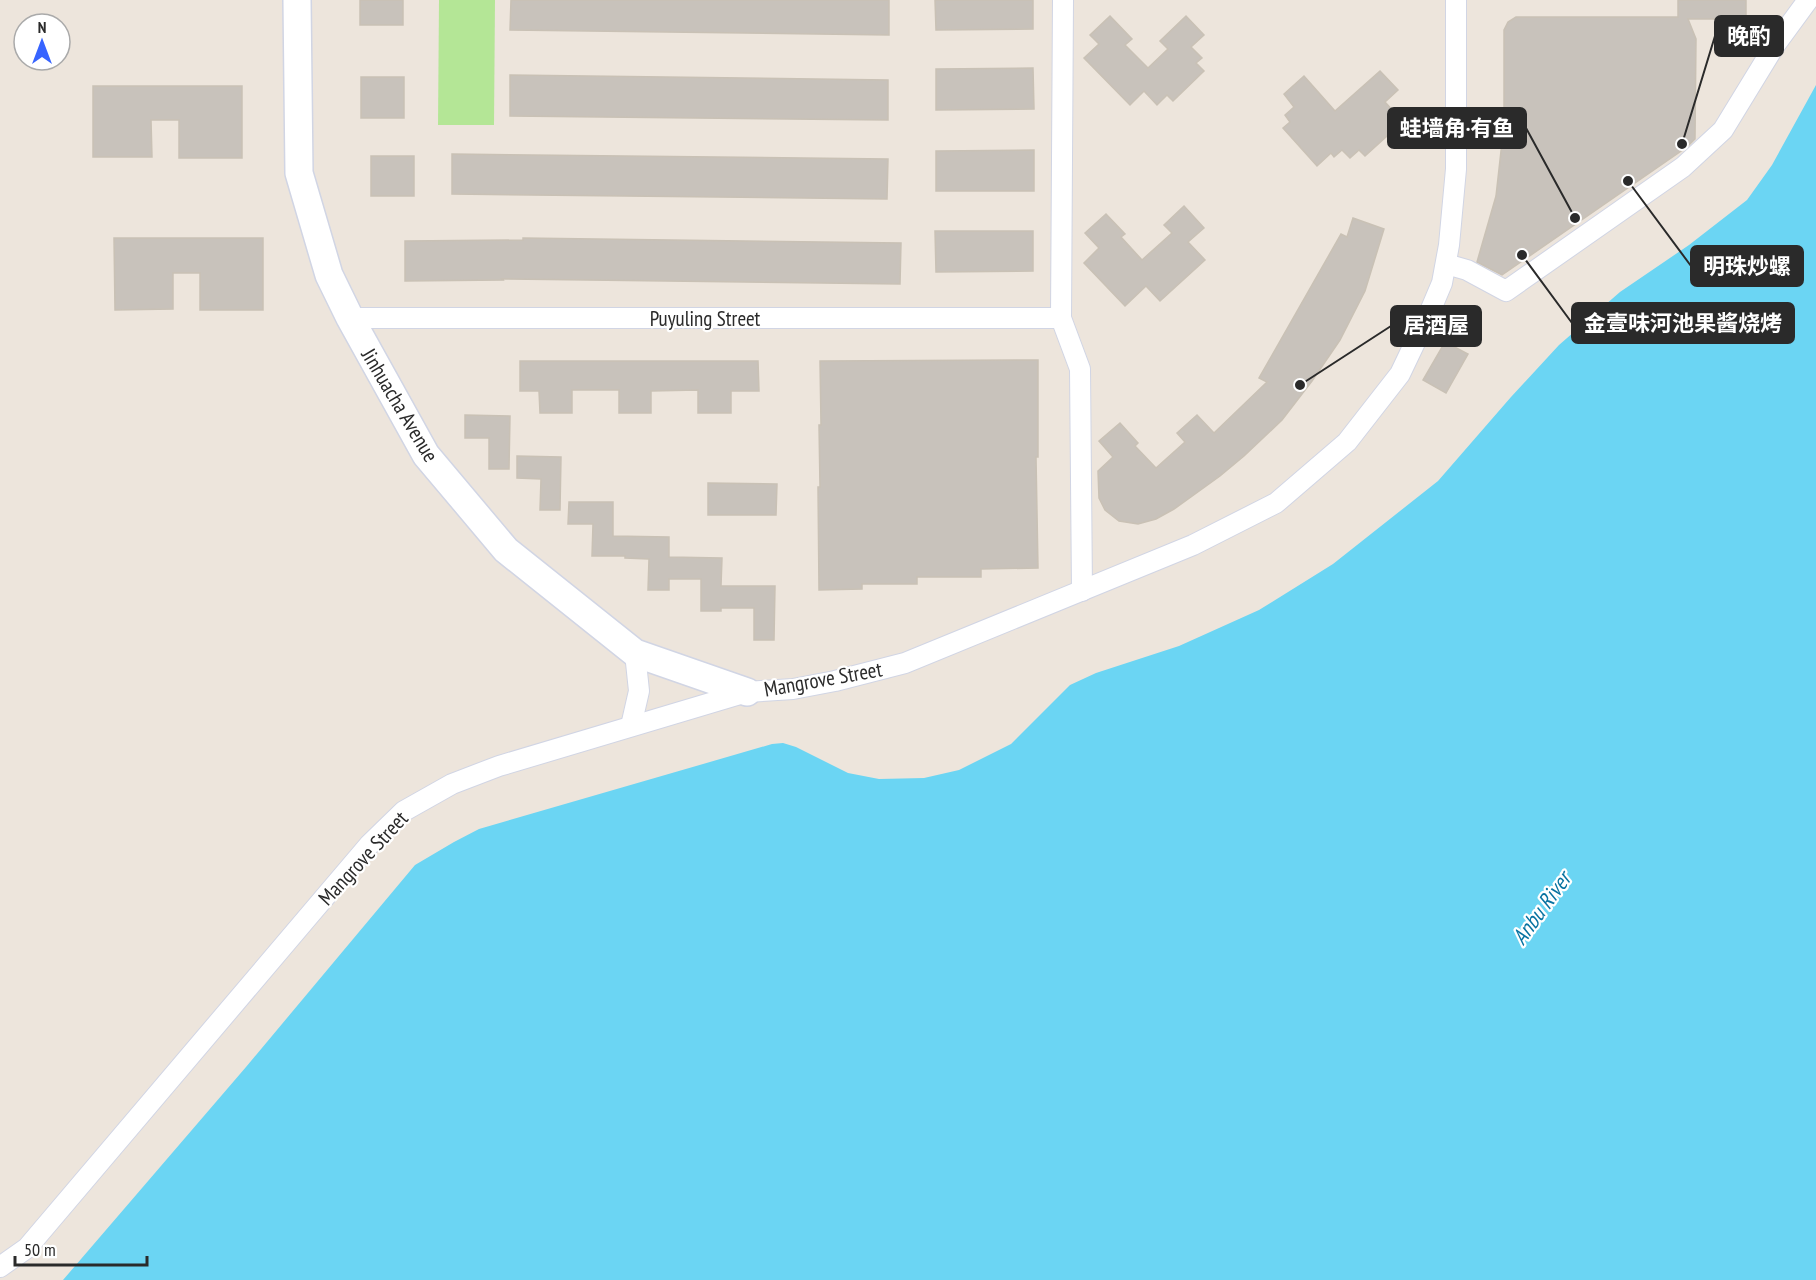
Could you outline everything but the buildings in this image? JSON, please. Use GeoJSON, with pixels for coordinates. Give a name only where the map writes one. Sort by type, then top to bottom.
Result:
{"type":"FeatureCollection","features":[{"type":"Feature","properties":{"kind":"street","name":"Jinhuacha Avenue"},"geometry":{"type":"LineString","coordinates":[[297,0],[299,173],[328,275],[426,454],[506,550],[635,653],[747,692]]}},
{"type":"Feature","properties":{"kind":"street"},"geometry":{"type":"LineString","coordinates":[[1063,0],[1061,318],[1080,369],[1082,591]]}},
{"type":"Feature","properties":{"kind":"street","name":"Mangrove Street"},"geometry":{"type":"LineString","coordinates":[[0,1267],[27,1248],[369,845],[404,811],[452,784],[500,766],[747,692],[793,689],[905,663],[1194,545],[1275,503],[1347,442],[1400,374],[1442,283],[1456,169],[1456,0]]}},
{"type":"Feature","properties":{"kind":"street"},"geometry":{"type":"LineString","coordinates":[[1446,264],[1467,270],[1506,291],[1683,167],[1723,130],[1776,45],[1808,0]]}},
{"type":"Feature","properties":{"kind":"street","name":"Puyuling Street"},"geometry":{"type":"LineString","coordinates":[[350,318],[1061,318]]}},
{"type":"Feature","properties":{"kind":"street"},"geometry":{"type":"LineString","coordinates":[[632,726],[639,691],[635,653]]}},
{"type":"Feature","properties":{"kind":"green space"},"geometry":{"type":"Polygon","coordinates":[[[439,0],[495,0],[494,125],[438,125],[439,0]]]}},
{"type":"Feature","properties":{"kind":"water","name":"Anbu River"},"geometry":{"type":"Polygon","coordinates":[[[1816,85],[1816,1280],[63,1280],[415,865],[479,829],[772,744],[783,743],[796,747],[848,773],[879,779],[924,778],[959,770],[1011,744],[1070,685],[1096,673],[1179,646],[1259,610],[1333,564],[1438,481],[1559,345],[1620,292],[1689,245],[1747,200],[1772,165],[1816,85]]]}},
{"type":"Feature","properties":{"kind":"place","name":"晚酌"},"geometry":{"type":"Point","coordinates":[1682,144]}},
{"type":"Feature","properties":{"kind":"place","name":"明珠炒螺"},"geometry":{"type":"Point","coordinates":[1628,181]}},
{"type":"Feature","properties":{"kind":"place","name":"蛙墙角·有鱼"},"geometry":{"type":"Point","coordinates":[1575,218]}},
{"type":"Feature","properties":{"kind":"place","name":"金壹味河池果酱烧烤"},"geometry":{"type":"Point","coordinates":[1522,255]}},
{"type":"Feature","properties":{"kind":"place","name":"居酒屋"},"geometry":{"type":"Point","coordinates":[1300,385]}}]}
